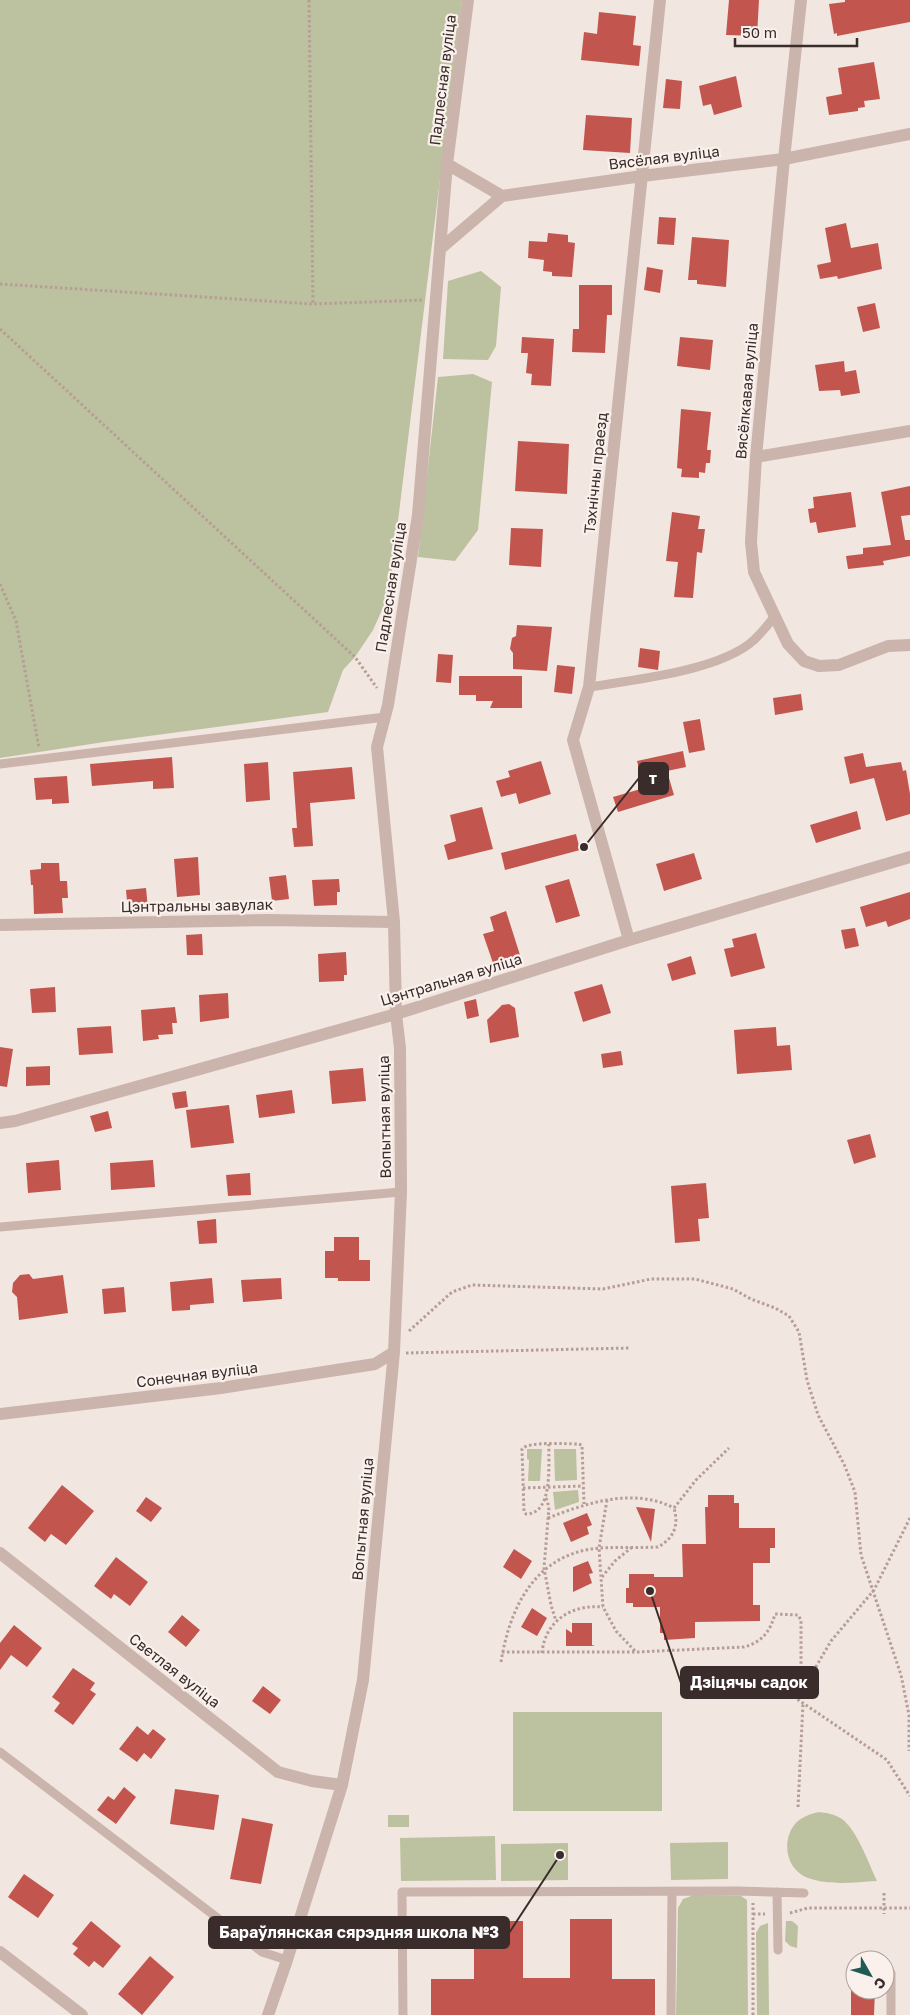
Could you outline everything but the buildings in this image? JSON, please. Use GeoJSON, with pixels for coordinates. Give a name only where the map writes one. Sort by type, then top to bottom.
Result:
{"type":"FeatureCollection","features":[{"type":"Feature","properties":{"kind":"street","name":"Падлесная вуліца"},"geometry":{"type":"LineString","coordinates":[[396,1014],[394,922],[377,747],[386,711],[418,515],[448,164],[468,0]]}},
{"type":"Feature","properties":{"kind":"street","name":"Тэхнічны праезд"},"geometry":{"type":"LineString","coordinates":[[629,940],[573,740],[588,687],[660,0]]}},
{"type":"Feature","properties":{"kind":"street","name":"Вясёлкавая вуліца"},"geometry":{"type":"LineString","coordinates":[[801,0],[756,457],[751,542],[754,572],[788,644],[804,661],[818,666],[839,665],[888,646],[910,645]]}},
{"type":"Feature","properties":{"kind":"street","name":"Вясёлая вуліца"},"geometry":{"type":"LineString","coordinates":[[502,196],[642,176],[784,159],[910,134]]}},
{"type":"Feature","properties":{"kind":"street","name":"Падлесная вуліца"},"geometry":{"type":"LineString","coordinates":[[448,164],[502,196]]}},
{"type":"Feature","properties":{"kind":"street"},"geometry":{"type":"LineString","coordinates":[[440,250],[502,196]]}},
{"type":"Feature","properties":{"kind":"street"},"geometry":{"type":"LineString","coordinates":[[756,457],[910,432]]}},
{"type":"Feature","properties":{"kind":"street","name":"Цэнтральная вуліца"},"geometry":{"type":"LineString","coordinates":[[0,1123],[24,1118],[396,1014],[629,940],[910,857]]}},
{"type":"Feature","properties":{"kind":"street","name":"Цэнтральны завулак"},"geometry":{"type":"LineString","coordinates":[[0,925],[268,920],[394,922]]}},
{"type":"Feature","properties":{"kind":"street","name":"Вопытная вуліца"},"geometry":{"type":"LineString","coordinates":[[268,2015],[342,1785],[363,1680],[394,1352],[401,1192],[400,1048],[396,1014]]}},
{"type":"Feature","properties":{"kind":"street","name":"Сонечная вуліца"},"geometry":{"type":"LineString","coordinates":[[0,1414],[240,1385],[375,1364],[394,1352]]}},
{"type":"Feature","properties":{"kind":"street","name":"Светлая вуліца"},"geometry":{"type":"LineString","coordinates":[[0,1554],[278,1772],[312,1782],[342,1785]]}},
{"type":"Feature","properties":{"kind":"street"},"geometry":{"type":"LineString","coordinates":[[0,1952],[82,2015]]}},
{"type":"Feature","properties":{"kind":"lane"},"geometry":{"type":"LineString","coordinates":[[588,687],[689,669],[725,657],[752,641],[774,617]]}},
{"type":"Feature","properties":{"kind":"lane"},"geometry":{"type":"LineString","coordinates":[[0,764],[386,711]]}},
{"type":"Feature","properties":{"kind":"lane"},"geometry":{"type":"LineString","coordinates":[[0,1227],[401,1192]]}},
{"type":"Feature","properties":{"kind":"lane"},"geometry":{"type":"LineString","coordinates":[[0,1752],[262,1952],[287,1960]]}},
{"type":"Feature","properties":{"kind":"lane"},"geometry":{"type":"LineString","coordinates":[[671,2015],[672,1891]]}},
{"type":"Feature","properties":{"kind":"lane"},"geometry":{"type":"LineString","coordinates":[[403,2015],[402,1892],[672,1891],[804,1893]]}},
{"type":"Feature","properties":{"kind":"lane"},"geometry":{"type":"LineString","coordinates":[[777,1892],[778,1950]]}},
{"type":"Feature","properties":{"kind":"lane"},"geometry":{"type":"LineString","coordinates":[[891,2000],[891,2015]]}},
{"type":"Feature","properties":{"kind":"path"},"geometry":{"type":"LineString","coordinates":[[309,0],[313,304]]}},
{"type":"Feature","properties":{"kind":"path"},"geometry":{"type":"LineString","coordinates":[[0,284],[313,304],[436,300]]}},
{"type":"Feature","properties":{"kind":"path"},"geometry":{"type":"LineString","coordinates":[[0,328],[355,656],[386,711]]}},
{"type":"Feature","properties":{"kind":"path"},"geometry":{"type":"LineString","coordinates":[[0,584],[16,622],[41,759]]}},
{"type":"Feature","properties":{"kind":"path"},"geometry":{"type":"LineString","coordinates":[[406,1335],[452,1292],[472,1285],[603,1289],[651,1279],[695,1279],[733,1289],[789,1316],[799,1332],[807,1380],[818,1415],[844,1464],[855,1492],[862,1555],[901,1675],[909,1715],[910,1751]]}},
{"type":"Feature","properties":{"kind":"path"},"geometry":{"type":"LineString","coordinates":[[406,1344],[406,1353],[630,1348]]}},
{"type":"Feature","properties":{"kind":"path"},"geometry":{"type":"LineString","coordinates":[[549,1444],[546,1497],[536,1511],[526,1514],[522,1509],[524,1447],[528,1444],[549,1444],[578,1444],[582,1446],[584,1504]]}},
{"type":"Feature","properties":{"kind":"path"},"geometry":{"type":"LineString","coordinates":[[674,1508],[696,1480],[729,1448]]}},
{"type":"Feature","properties":{"kind":"path"},"geometry":{"type":"LineString","coordinates":[[523,1488],[583,1486]]}},
{"type":"Feature","properties":{"kind":"path"},"geometry":{"type":"LineString","coordinates":[[546,1497],[549,1507],[544,1568],[556,1621]]}},
{"type":"Feature","properties":{"kind":"path"},"geometry":{"type":"LineString","coordinates":[[548,1518],[584,1504],[607,1500],[647,1500],[674,1508]]}},
{"type":"Feature","properties":{"kind":"path"},"geometry":{"type":"LineString","coordinates":[[607,1500],[599,1548],[603,1607],[616,1631],[637,1652]]}},
{"type":"Feature","properties":{"kind":"path"},"geometry":{"type":"LineString","coordinates":[[501,1662],[508,1628],[514,1611],[544,1568],[571,1556],[599,1548],[658,1547],[672,1535],[676,1526],[674,1508]]}},
{"type":"Feature","properties":{"kind":"path"},"geometry":{"type":"LineString","coordinates":[[910,1518],[874,1590],[831,1641],[797,1699],[887,1760],[910,1796]]}},
{"type":"Feature","properties":{"kind":"path"},"geometry":{"type":"LineString","coordinates":[[602,1578],[615,1561],[632,1548]]}},
{"type":"Feature","properties":{"kind":"path"},"geometry":{"type":"LineString","coordinates":[[542,1653],[545,1638],[556,1621],[573,1610],[589,1606],[603,1607]]}},
{"type":"Feature","properties":{"kind":"path"},"geometry":{"type":"LineString","coordinates":[[502,1652],[637,1652],[744,1647],[754,1644],[763,1638],[771,1628],[775,1614],[798,1615],[801,1620],[801,1669],[811,1677]]}},
{"type":"Feature","properties":{"kind":"path"},"geometry":{"type":"LineString","coordinates":[[798,1807],[803,1703]]}},
{"type":"Feature","properties":{"kind":"path"},"geometry":{"type":"LineString","coordinates":[[753,1892],[753,2015]]}},
{"type":"Feature","properties":{"kind":"path"},"geometry":{"type":"LineString","coordinates":[[884,1893],[884,1914]]}},
{"type":"Feature","properties":{"kind":"path"},"geometry":{"type":"LineString","coordinates":[[787,1914],[808,1908],[910,1908]]}},
{"type":"Feature","properties":{"kind":"path"},"geometry":{"type":"LineString","coordinates":[[753,1914],[770,1914]]}},
{"type":"Feature","properties":{"kind":"green space"},"geometry":{"type":"Polygon","coordinates":[[[0,0],[462,0],[389,594],[373,630],[355,657],[343,670],[328,712],[0,758],[0,0]]]}},
{"type":"Feature","properties":{"kind":"green space"},"geometry":{"type":"Polygon","coordinates":[[[481,271],[501,287],[496,346],[488,360],[443,359],[448,281],[481,271]]]}},
{"type":"Feature","properties":{"kind":"green space"},"geometry":{"type":"Polygon","coordinates":[[[473,374],[492,382],[478,530],[455,561],[418,557],[438,377],[473,374]]]}},
{"type":"Feature","properties":{"kind":"green space"},"geometry":{"type":"Polygon","coordinates":[[[527,1449],[542,1449],[540,1481],[528,1481],[529,1460],[527,1459],[527,1449]]]}},
{"type":"Feature","properties":{"kind":"green space"},"geometry":{"type":"Polygon","coordinates":[[[554,1449],[576,1449],[577,1480],[555,1481],[554,1449]]]}},
{"type":"Feature","properties":{"kind":"green space"},"geometry":{"type":"Polygon","coordinates":[[[578,1490],[579,1502],[555,1510],[553,1492],[578,1490]]]}},
{"type":"Feature","properties":{"kind":"green space"},"geometry":{"type":"Polygon","coordinates":[[[513,1712],[662,1712],[662,1811],[513,1811],[513,1712]]]}},
{"type":"Feature","properties":{"kind":"green space"},"geometry":{"type":"Polygon","coordinates":[[[819,1812],[828,1813],[842,1819],[853,1831],[877,1881],[825,1882],[808,1878],[795,1869],[788,1854],[788,1838],[795,1824],[800,1819],[819,1812]]]}},
{"type":"Feature","properties":{"kind":"green space"},"geometry":{"type":"Polygon","coordinates":[[[388,1815],[409,1815],[409,1827],[388,1827],[388,1815]]]}},
{"type":"Feature","properties":{"kind":"green space"},"geometry":{"type":"Polygon","coordinates":[[[495,1836],[496,1880],[401,1881],[400,1838],[495,1836]]]}},
{"type":"Feature","properties":{"kind":"green space"},"geometry":{"type":"Polygon","coordinates":[[[728,1842],[728,1879],[671,1880],[670,1843],[728,1842]]]}},
{"type":"Feature","properties":{"kind":"green space"},"geometry":{"type":"Polygon","coordinates":[[[568,1843],[568,1880],[501,1881],[501,1844],[568,1843]]]}},
{"type":"Feature","properties":{"kind":"green space"},"geometry":{"type":"Polygon","coordinates":[[[694,1895],[741,1896],[747,1900],[748,2015],[676,2015],[678,1908],[683,1899],[694,1895]]]}},
{"type":"Feature","properties":{"kind":"green space"},"geometry":{"type":"Polygon","coordinates":[[[786,1921],[792,1921],[798,1926],[797,1948],[790,1946],[785,1941],[786,1921]]]}},
{"type":"Feature","properties":{"kind":"green space"},"geometry":{"type":"Polygon","coordinates":[[[768,1923],[769,2015],[757,2015],[756,1933],[760,1926],[768,1923]]]}},
{"type":"Feature","properties":{"kind":"place","name":"т"},"geometry":{"type":"Point","coordinates":[584,847]}},
{"type":"Feature","properties":{"kind":"place","name":"Дзіцячы садок"},"geometry":{"type":"Point","coordinates":[650,1591]}},
{"type":"Feature","properties":{"kind":"place","name":"Бараўлянская сярэдняя школа №3"},"geometry":{"type":"Point","coordinates":[560,1855]}}]}
